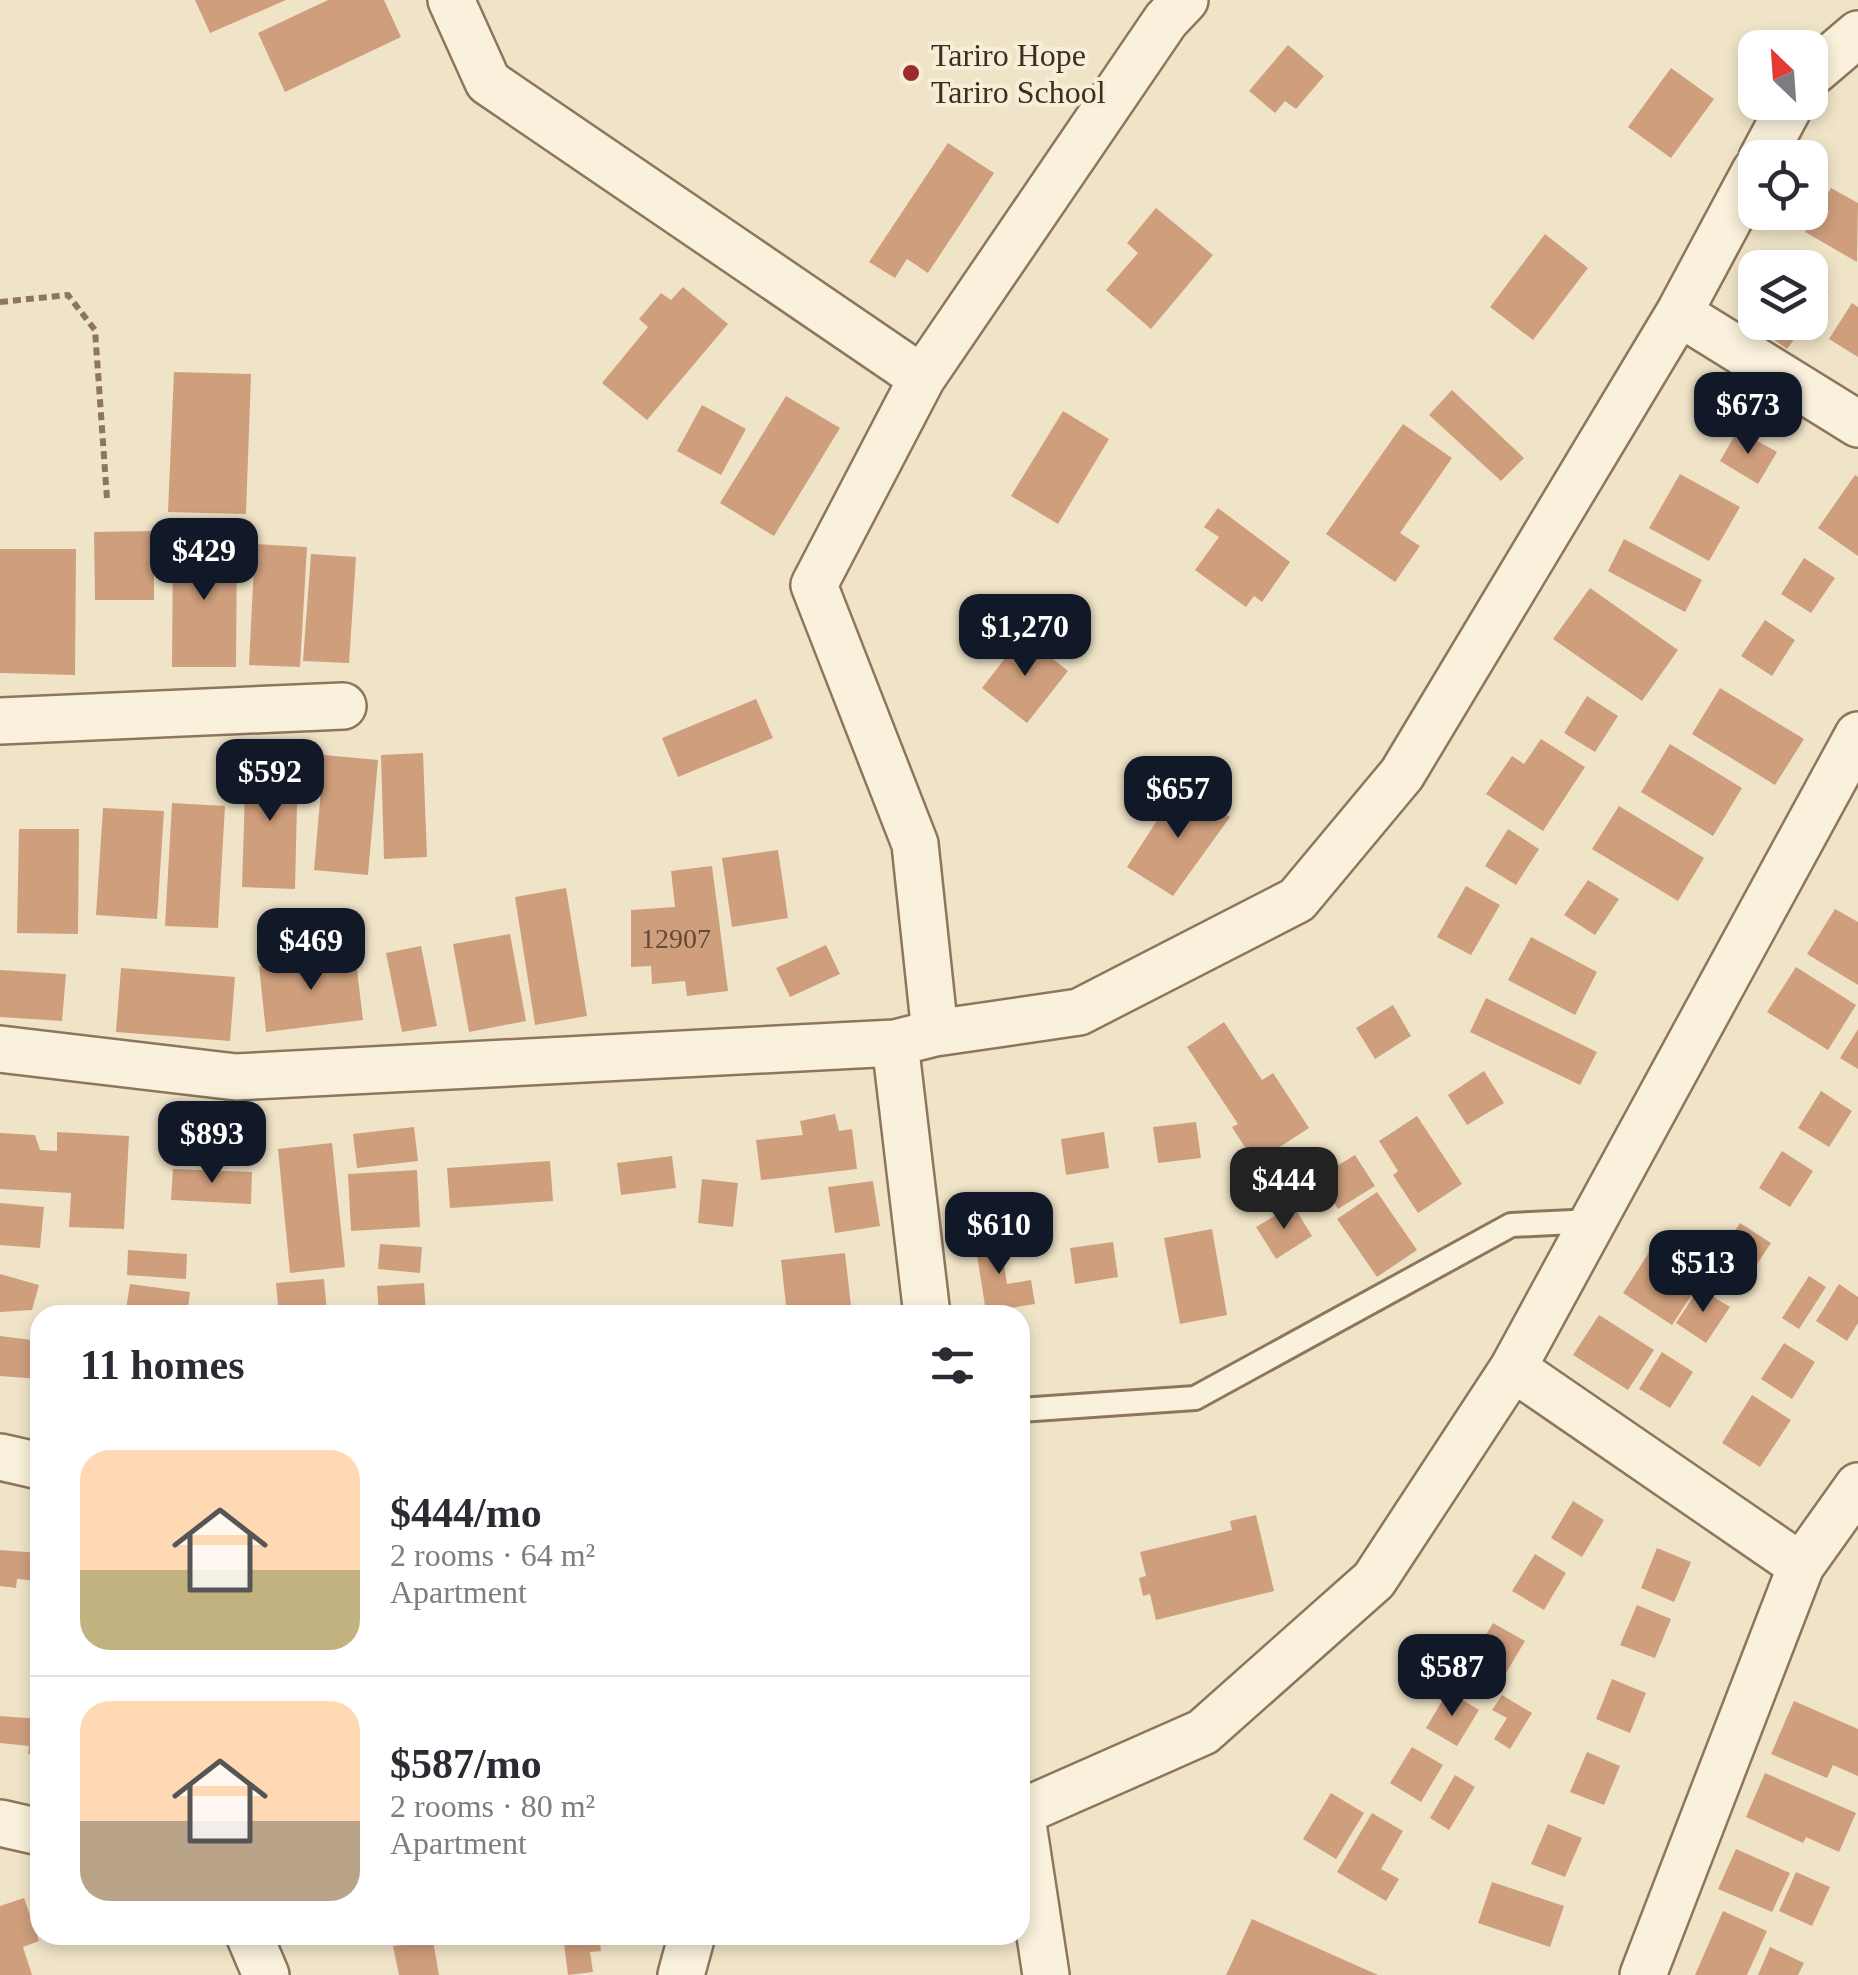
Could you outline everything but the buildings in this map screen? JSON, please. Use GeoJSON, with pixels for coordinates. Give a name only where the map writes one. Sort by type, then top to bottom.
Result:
{"type":"FeatureCollection","features":[{"type":"Feature","properties":{"kind":"street"},"geometry":{"type":"LineString","coordinates":[[451,0],[488,82],[922,378]]}},
{"type":"Feature","properties":{"kind":"street"},"geometry":{"type":"LineString","coordinates":[[927,1305],[915,1038],[915,844],[814,585],[922,378],[1166,20],[1185,0]]}},
{"type":"Feature","properties":{"kind":"street"},"geometry":{"type":"LineString","coordinates":[[1828,60],[1858,34]]}},
{"type":"Feature","properties":{"kind":"street"},"geometry":{"type":"LineString","coordinates":[[0,1049],[236,1077],[915,1038],[1079,1012],[1297,900],[1402,774],[1679,313],[1738,203]]}},
{"type":"Feature","properties":{"kind":"street"},"geometry":{"type":"LineString","coordinates":[[1679,313],[1858,424]]}},
{"type":"Feature","properties":{"kind":"street"},"geometry":{"type":"LineString","coordinates":[[0,721],[343,706]]}},
{"type":"Feature","properties":{"kind":"street"},"geometry":{"type":"LineString","coordinates":[[1030,1804],[1202,1732],[1374,1580],[1513,1368],[1858,735]]}},
{"type":"Feature","properties":{"kind":"street"},"geometry":{"type":"LineString","coordinates":[[1513,1368],[1801,1566]]}},
{"type":"Feature","properties":{"kind":"street"},"geometry":{"type":"LineString","coordinates":[[0,1457],[30,1464]]}},
{"type":"Feature","properties":{"kind":"street"},"geometry":{"type":"LineString","coordinates":[[1643,1975],[1801,1566],[1858,1486]]}},
{"type":"Feature","properties":{"kind":"street"},"geometry":{"type":"LineString","coordinates":[[0,1824],[30,1830]]}},
{"type":"Feature","properties":{"kind":"street"},"geometry":{"type":"LineString","coordinates":[[1030,1868],[1046,1975]]}},
{"type":"Feature","properties":{"kind":"street"},"geometry":{"type":"LineString","coordinates":[[253,1945],[266,1975]]}},
{"type":"Feature","properties":{"kind":"street"},"geometry":{"type":"LineString","coordinates":[[681,1975],[689,1945]]}},
{"type":"Feature","properties":{"kind":"lane"},"geometry":{"type":"LineString","coordinates":[[1030,1409],[1195,1398],[1511,1225],[1594,1221]]}},
{"type":"Feature","properties":{"kind":"path"},"geometry":{"type":"LineString","coordinates":[[0,302],[68,294],[95,330],[107,499]]}},
{"type":"Feature","properties":{"kind":"place","name":"Tariro Hope Tariro School"},"geometry":{"type":"Point","coordinates":[911,73]}}]}
